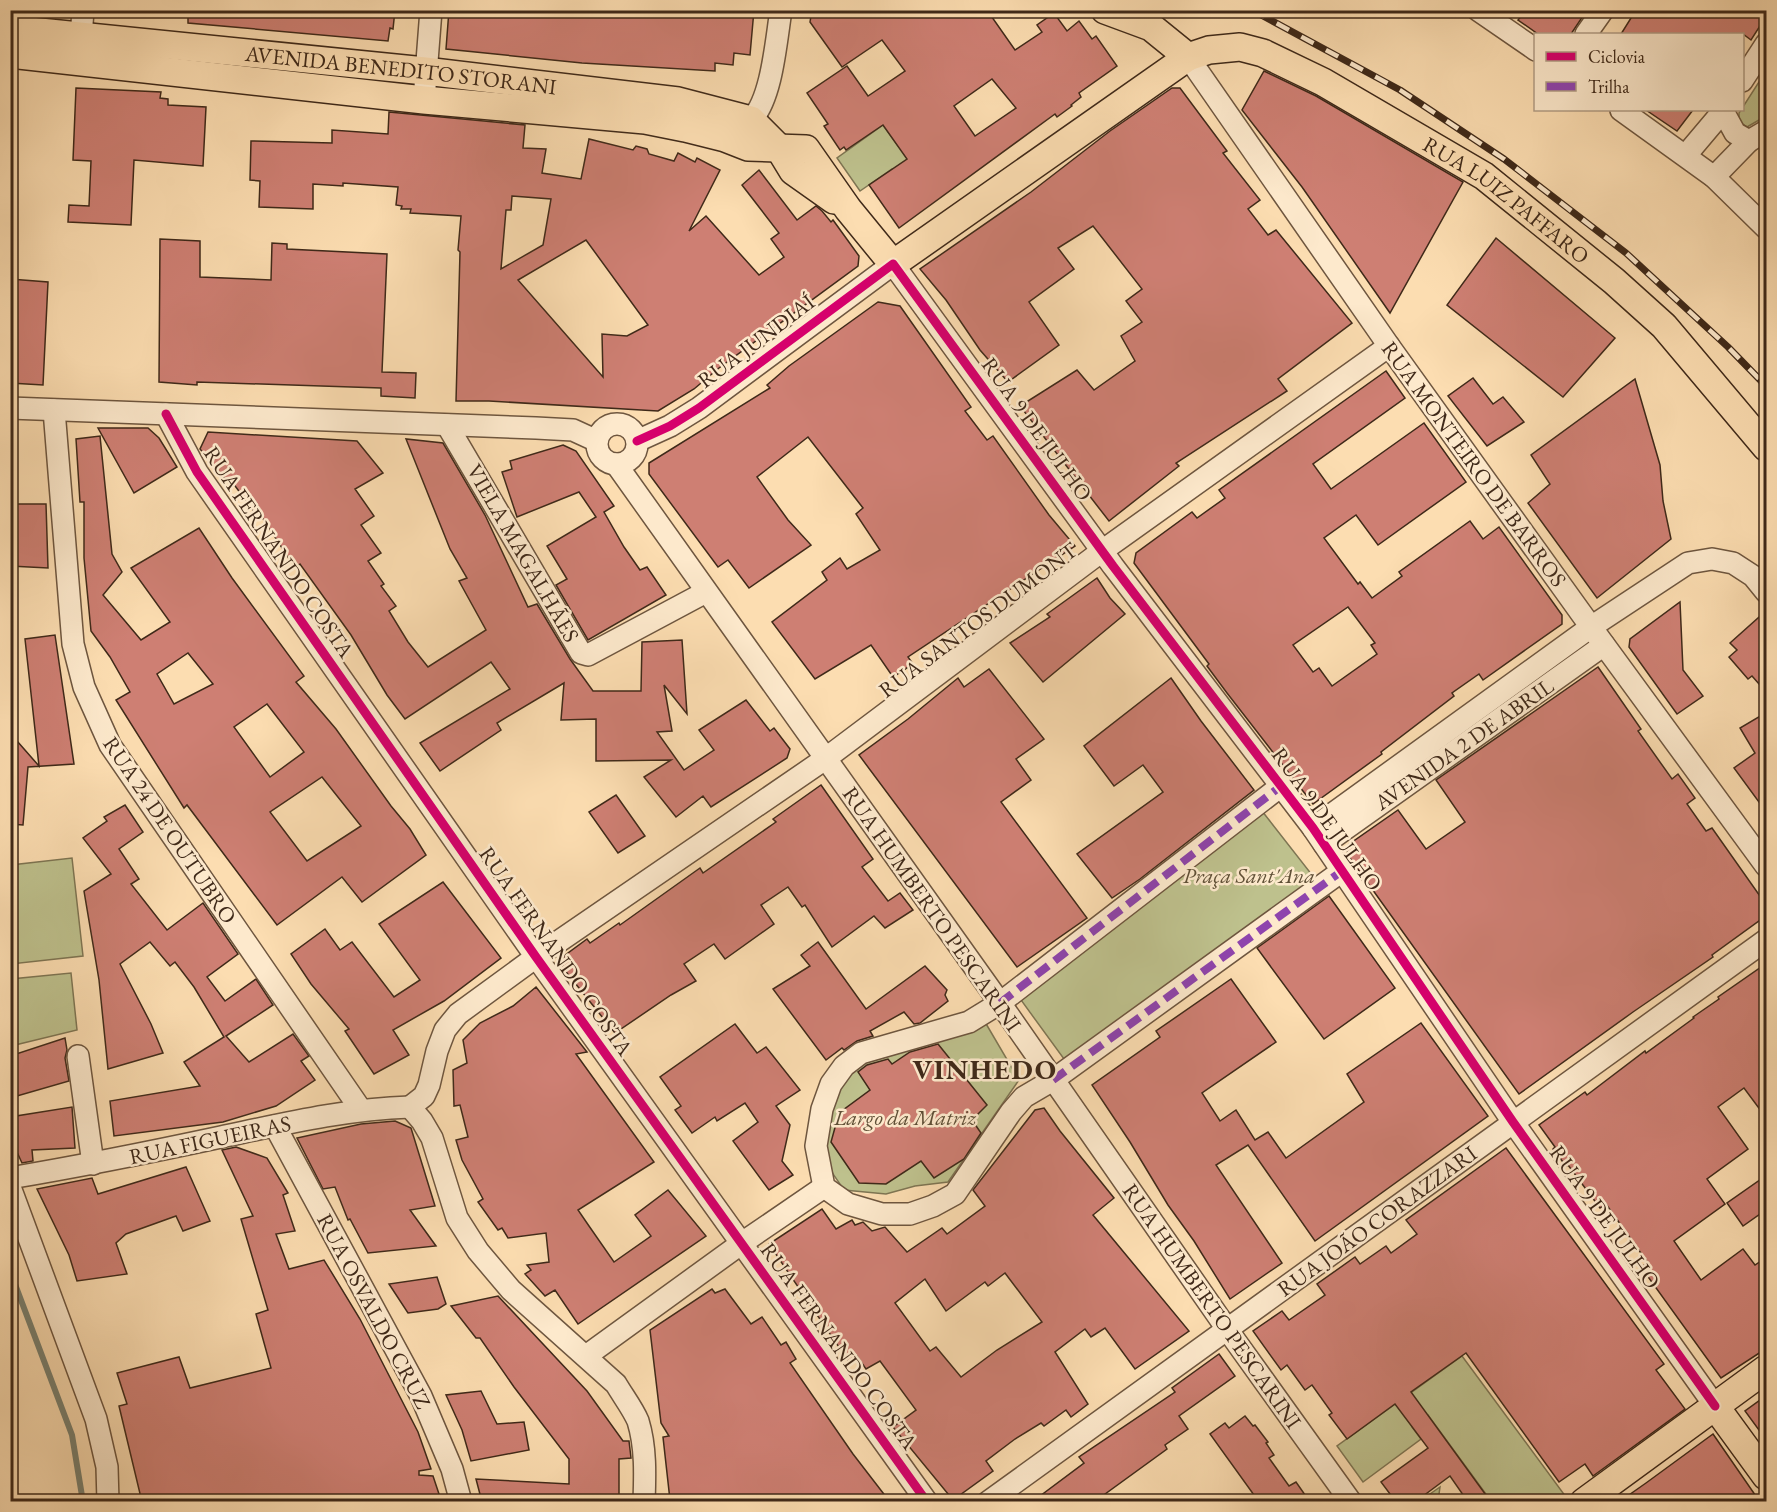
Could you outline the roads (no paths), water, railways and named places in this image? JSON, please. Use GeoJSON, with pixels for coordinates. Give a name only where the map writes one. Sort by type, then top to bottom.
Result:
{"type":"FeatureCollection","features":[{"type":"Feature","properties":{"kind":"main road"},"geometry":{"type":"LineString","coordinates":[[1105,10],[1151,27],[1188,57]]}},
{"type":"Feature","properties":{"kind":"main road","name":"AVENIDA BENEDITO STORANI"},"geometry":{"type":"LineString","coordinates":[[10,29],[80,49],[424,100],[645,120],[725,138],[748,147],[808,151],[848,209],[893,264]]}},
{"type":"Feature","properties":{"kind":"main road","name":"RUA LUIZ PAFFARO"},"geometry":{"type":"LineString","coordinates":[[1188,57],[1209,50],[1240,47],[1263,53],[1323,82],[1484,176],[1614,281],[1664,326],[1767,447]]}},
{"type":"Feature","properties":{"kind":"main road","name":"AVENIDA BENEDITO STORANI"},"geometry":{"type":"LineString","coordinates":[[10,54],[80,49],[425,71],[678,101],[751,120]]}},
{"type":"Feature","properties":{"kind":"main road","name":"RUA JUNDIAÍ"},"geometry":{"type":"LineString","coordinates":[[893,264],[1188,57]]}},
{"type":"Feature","properties":{"kind":"main road"},"geometry":{"type":"LineString","coordinates":[[751,120],[779,148]]}},
{"type":"Feature","properties":{"kind":"main road"},"geometry":{"type":"LineString","coordinates":[[1584,1502],[1767,1369]]}},
{"type":"Feature","properties":{"kind":"main road","name":"RUA 9 DE JULHO"},"geometry":{"type":"LineString","coordinates":[[1715,1406],[1767,1476]]}},
{"type":"Feature","properties":{"kind":"street"},"geometry":{"type":"LineString","coordinates":[[80,49],[83,10]]}},
{"type":"Feature","properties":{"kind":"street"},"geometry":{"type":"LineString","coordinates":[[424,100],[431,10]]}},
{"type":"Feature","properties":{"kind":"street"},"geometry":{"type":"LineString","coordinates":[[779,148],[767,116],[781,10]]}},
{"type":"Feature","properties":{"kind":"street"},"geometry":{"type":"LineString","coordinates":[[1478,10],[1534,49]]}},
{"type":"Feature","properties":{"kind":"street"},"geometry":{"type":"LineString","coordinates":[[1587,33],[1603,10]]}},
{"type":"Feature","properties":{"kind":"street"},"geometry":{"type":"LineString","coordinates":[[1744,79],[1767,44]]}},
{"type":"Feature","properties":{"kind":"street","name":"RUA MONTEIRO DE BARROS"},"geometry":{"type":"LineString","coordinates":[[1188,57],[1389,346],[1604,645],[1767,866]]}},
{"type":"Feature","properties":{"kind":"street"},"geometry":{"type":"LineString","coordinates":[[751,120],[758,114],[771,77]]}},
{"type":"Feature","properties":{"kind":"street"},"geometry":{"type":"LineString","coordinates":[[1622,111],[1714,177],[1767,228]]}},
{"type":"Feature","properties":{"kind":"street"},"geometry":{"type":"LineString","coordinates":[[1686,155],[1722,111]]}},
{"type":"Feature","properties":{"kind":"street"},"geometry":{"type":"LineString","coordinates":[[1724,111],[1735,133],[1758,136]]}},
{"type":"Feature","properties":{"kind":"street"},"geometry":{"type":"LineString","coordinates":[[1714,177],[1758,136]]}},
{"type":"Feature","properties":{"kind":"street","name":"RUA JUNDIAÍ"},"geometry":{"type":"LineString","coordinates":[[637,441],[670,426],[699,408],[893,264]]}},
{"type":"Feature","properties":{"kind":"street","name":"RUA 9 DE JULHO"},"geometry":{"type":"LineString","coordinates":[[893,264],[1102,551],[1318,836],[1513,1122],[1715,1406]]}},
{"type":"Feature","properties":{"kind":"street","name":"RUA SANTOS DUMONT"},"geometry":{"type":"LineString","coordinates":[[410,1107],[424,1096],[445,1029],[458,1014],[536,957],[825,759],[1102,551],[1389,346]]}},
{"type":"Feature","properties":{"kind":"street"},"geometry":{"type":"LineString","coordinates":[[10,408],[573,430],[597,441]]}},
{"type":"Feature","properties":{"kind":"street","name":"RUA 24 DE OUTUBRO"},"geometry":{"type":"LineString","coordinates":[[54,410],[73,644],[84,687],[110,745],[361,1110]]}},
{"type":"Feature","properties":{"kind":"street","name":"RUA FERNANDO COSTA"},"geometry":{"type":"LineString","coordinates":[[166,414],[197,472],[536,957],[927,1502]]}},
{"type":"Feature","properties":{"kind":"street"},"geometry":{"type":"LineString","coordinates":[[620,424],[631,429],[637,441],[636,453],[632,458],[627,462],[616,464],[603,459],[597,448],[598,435],[607,426],[620,424]]}},
{"type":"Feature","properties":{"kind":"street","name":"VIELA MAGALHÃES"},"geometry":{"type":"LineString","coordinates":[[447,426],[581,653],[588,655],[706,592]]}},
{"type":"Feature","properties":{"kind":"street","name":"RUA HUMBERTO PESCARINI"},"geometry":{"type":"LineString","coordinates":[[616,464],[1000,1003],[1227,1330],[1350,1502]]}},
{"type":"Feature","properties":{"kind":"street","name":"AVENIDA 2 DE ABRIL"},"geometry":{"type":"LineString","coordinates":[[1318,836],[1591,627],[1688,563],[1712,559],[1733,563],[1753,576],[1767,591]]}},
{"type":"Feature","properties":{"kind":"street"},"geometry":{"type":"LineString","coordinates":[[1604,645],[1612,613]]}},
{"type":"Feature","properties":{"kind":"street","name":"AVENIDA 2 DE ABRIL"},"geometry":{"type":"LineString","coordinates":[[1318,836],[1604,645]]}},
{"type":"Feature","properties":{"kind":"street"},"geometry":{"type":"LineString","coordinates":[[1281,786],[1000,1003],[969,1022],[861,1053],[844,1066],[831,1084],[822,1109],[816,1146],[824,1187],[848,1204],[882,1214],[910,1214],[933,1206],[956,1194],[1011,1112],[1024,1097],[1053,1080],[1342,871]]}},
{"type":"Feature","properties":{"kind":"street","name":"RUA JOÃO CORAZZARI"},"geometry":{"type":"LineString","coordinates":[[988,1502],[1767,940]]}},
{"type":"Feature","properties":{"kind":"street"},"geometry":{"type":"LineString","coordinates":[[78,1056],[93,1164]]}},
{"type":"Feature","properties":{"kind":"street"},"geometry":{"type":"LineString","coordinates":[[410,1107],[427,1128],[458,1218],[478,1251],[511,1290],[616,1384],[638,1420],[645,1462],[644,1502]]}},
{"type":"Feature","properties":{"kind":"street","name":"RUA FIGUEIRAS"},"geometry":{"type":"LineString","coordinates":[[10,1178],[93,1164],[361,1110],[410,1107]]}},
{"type":"Feature","properties":{"kind":"street","name":"RUA OSVALDO CRUZ"},"geometry":{"type":"LineString","coordinates":[[275,1126],[421,1396],[452,1469],[461,1502]]}},
{"type":"Feature","properties":{"kind":"street"},"geometry":{"type":"LineString","coordinates":[[10,1187],[96,1419],[107,1467],[108,1502]]}},
{"type":"Feature","properties":{"kind":"street"},"geometry":{"type":"LineString","coordinates":[[586,1356],[741,1243],[824,1187]]}},
{"type":"Feature","properties":{"kind":"waterway"},"geometry":{"type":"LineString","coordinates":[[10,1271],[72,1435],[83,1502]]}},
{"type":"Feature","properties":{"kind":"railway"},"geometry":{"type":"LineString","coordinates":[[1252,10],[1400,90],[1504,159],[1626,253],[1728,347],[1766,386]]}},
{"type":"Feature","properties":{"kind":"district","name":"VINHEDO"},"geometry":{"type":"Point","coordinates":[985,1069]}},
{"type":"Feature","properties":{"kind":"park label","name":"Praça Sant'Ana"},"geometry":{"type":"Point","coordinates":[1249,875]}},
{"type":"Feature","properties":{"kind":"park label","name":"Largo da Matriz"},"geometry":{"type":"Point","coordinates":[905,1117]}}]}
